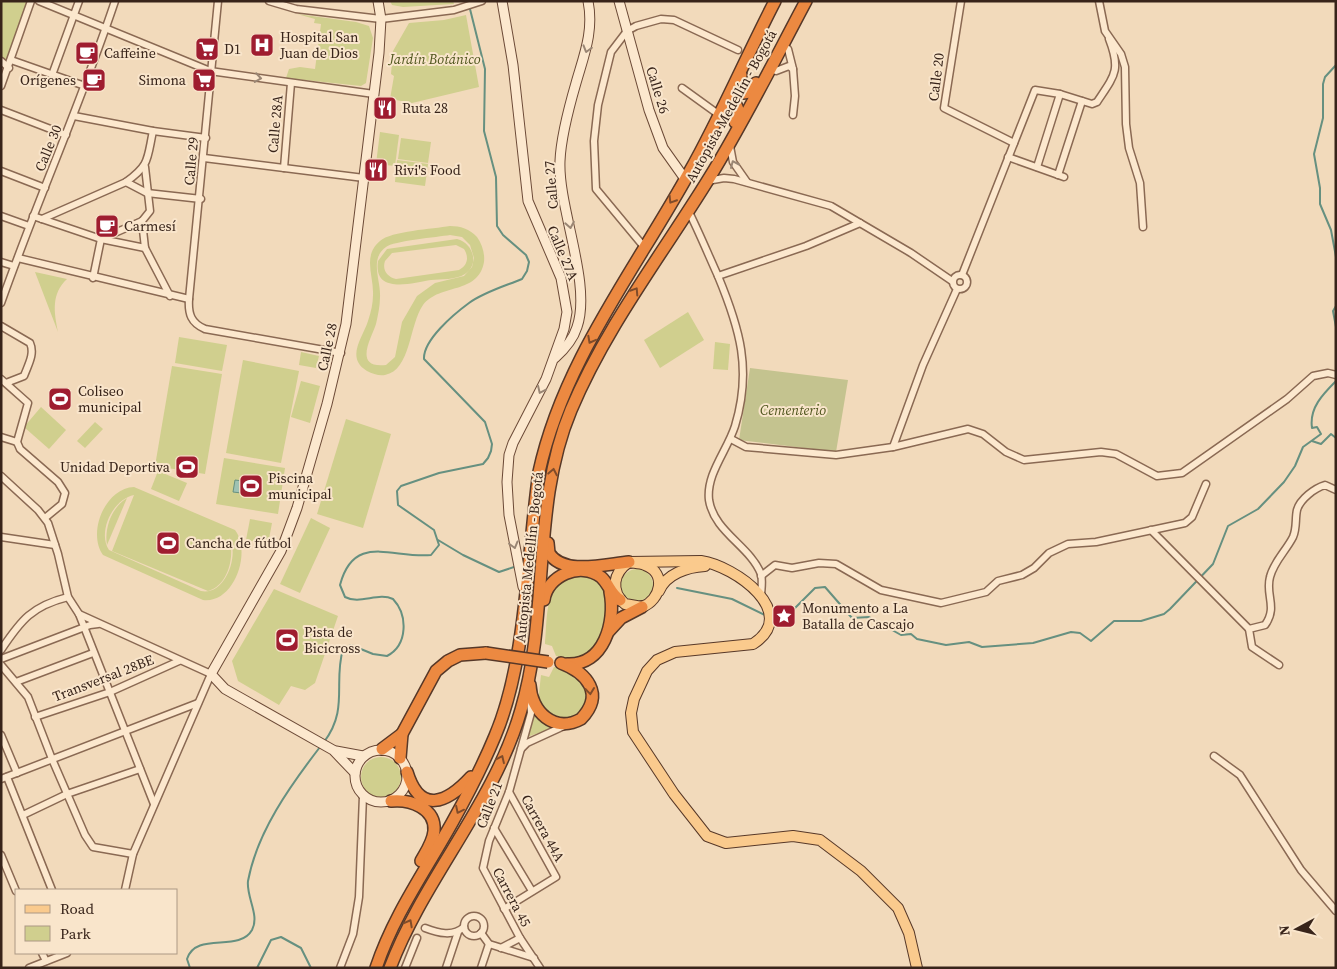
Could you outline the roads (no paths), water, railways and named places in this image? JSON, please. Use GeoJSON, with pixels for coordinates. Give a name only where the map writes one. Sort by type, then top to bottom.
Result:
{"type":"FeatureCollection","features":[{"type":"Feature","properties":{"kind":"highway","name":"Autopista Medellín - Bogotá"},"geometry":{"type":"LineString","coordinates":[[376,968],[392,924],[454,820],[495,736],[510,690],[524,596],[534,504],[545,444],[574,372],[687,175],[775,1]]}},
{"type":"Feature","properties":{"kind":"highway","name":"Autopista Medellín - Bogotá"},"geometry":{"type":"LineString","coordinates":[[390,968],[409,924],[488,787],[521,712],[529,678],[537,626],[546,520],[558,450],[579,391],[613,326],[730,144],[804,5]]}},
{"type":"Feature","properties":{"kind":"highway"},"geometry":{"type":"LineString","coordinates":[[759,32],[755,47],[738,80],[738,88],[743,93],[752,90],[787,26],[804,5]]}},
{"type":"Feature","properties":{"kind":"highway"},"geometry":{"type":"LineString","coordinates":[[687,175],[698,166],[727,108],[733,104],[737,106],[739,115],[705,184]]}},
{"type":"Feature","properties":{"kind":"highway"},"geometry":{"type":"LineString","coordinates":[[546,520],[549,528],[549,553],[561,564],[577,566],[629,562]]}},
{"type":"Feature","properties":{"kind":"highway"},"geometry":{"type":"LineString","coordinates":[[537,626],[549,584],[562,574],[585,572],[596,574],[606,583],[614,596],[612,614],[606,636]]}},
{"type":"Feature","properties":{"kind":"highway"},"geometry":{"type":"LineString","coordinates":[[382,750],[402,734],[436,671],[448,661],[460,655],[486,652],[548,662],[580,664],[595,655],[606,636],[621,618],[642,607]]}},
{"type":"Feature","properties":{"kind":"highway"},"geometry":{"type":"LineString","coordinates":[[529,678],[530,695],[543,717],[555,722],[570,724],[581,720],[588,711],[591,690],[583,675],[561,663]]}},
{"type":"Feature","properties":{"kind":"highway"},"geometry":{"type":"LineString","coordinates":[[400,758],[402,734]]}},
{"type":"Feature","properties":{"kind":"highway"},"geometry":{"type":"LineString","coordinates":[[407,772],[409,780],[422,796],[439,800],[448,798],[457,792],[480,766]]}},
{"type":"Feature","properties":{"kind":"highway"},"geometry":{"type":"LineString","coordinates":[[391,801],[407,801],[420,806],[429,814],[434,825],[432,837],[406,899]]}},
{"type":"Feature","properties":{"kind":"main road","name":"Calle 28"},"geometry":{"type":"LineString","coordinates":[[211,674],[282,551],[297,508],[341,353],[374,94],[381,19],[378,1]]}},
{"type":"Feature","properties":{"kind":"main road","name":"Calle 27A"},"geometry":{"type":"LineString","coordinates":[[502,1],[514,65],[528,201],[534,221],[554,259],[564,289],[567,312],[564,329],[554,360],[541,390],[513,443],[507,470],[507,498],[512,537],[520,565],[524,596]]}},
{"type":"Feature","properties":{"kind":"main road","name":"Calle 27"},"geometry":{"type":"LineString","coordinates":[[554,360],[566,348],[577,327],[580,306],[578,276],[560,162],[576,84],[589,44],[591,20],[588,1]]}},
{"type":"Feature","properties":{"kind":"main road","name":"Calle 26"},"geometry":{"type":"LineString","coordinates":[[620,1],[649,110],[663,148],[687,175]]}},
{"type":"Feature","properties":{"kind":"main road"},"geometry":{"type":"LineString","coordinates":[[726,568],[698,566],[676,573],[662,585],[654,600],[642,607],[630,607],[614,596],[618,574],[629,562],[702,561],[726,568],[741,578],[761,597],[770,614],[768,629],[762,639],[753,644],[675,652],[657,660],[647,671],[634,699],[631,713],[633,732],[674,794],[708,836],[726,843],[793,836],[820,840],[862,870],[898,908],[909,933],[917,968]]}},
{"type":"Feature","properties":{"kind":"main road"},"geometry":{"type":"LineString","coordinates":[[629,562],[644,564],[656,573],[659,588],[657,595]]}},
{"type":"Feature","properties":{"kind":"main road"},"geometry":{"type":"LineString","coordinates":[[211,674],[225,689],[330,749],[346,761],[354,773],[358,789],[363,796],[376,802],[391,801],[397,797],[405,786],[407,772],[400,758],[382,750],[369,752],[363,756],[354,773]]}},
{"type":"Feature","properties":{"kind":"main road"},"geometry":{"type":"LineString","coordinates":[[330,749],[363,756]]}},
{"type":"Feature","properties":{"kind":"street"},"geometry":{"type":"LineString","coordinates":[[1,86],[12,60],[31,1]]}},
{"type":"Feature","properties":{"kind":"street"},"geometry":{"type":"LineString","coordinates":[[39,1],[210,71],[374,94]]}},
{"type":"Feature","properties":{"kind":"street"},"geometry":{"type":"LineString","coordinates":[[52,75],[79,1]]}},
{"type":"Feature","properties":{"kind":"street","name":"Calle 30"},"geometry":{"type":"LineString","coordinates":[[1,303],[29,226],[86,86],[114,1]]}},
{"type":"Feature","properties":{"kind":"street","name":"Calle 29"},"geometry":{"type":"LineString","coordinates":[[218,1],[189,313],[193,322],[205,329],[341,353]]}},
{"type":"Feature","properties":{"kind":"street"},"geometry":{"type":"LineString","coordinates":[[269,1],[296,9],[381,19],[454,10],[480,2]]}},
{"type":"Feature","properties":{"kind":"street","name":"Calle 20"},"geometry":{"type":"LineString","coordinates":[[961,1],[944,108],[1014,143]]}},
{"type":"Feature","properties":{"kind":"street"},"geometry":{"type":"LineString","coordinates":[[962,275],[1035,90],[1060,94],[1092,104],[1097,102],[1113,76],[1117,63],[1105,31],[1099,1]]}},
{"type":"Feature","properties":{"kind":"street"},"geometry":{"type":"LineString","coordinates":[[644,248],[624,220],[601,198],[596,190],[594,168],[598,105],[604,73],[611,52],[627,31],[652,20],[674,20],[738,50]]}},
{"type":"Feature","properties":{"kind":"street"},"geometry":{"type":"LineString","coordinates":[[1109,39],[1121,54],[1125,67],[1126,124],[1129,148],[1140,183],[1143,227]]}},
{"type":"Feature","properties":{"kind":"street"},"geometry":{"type":"LineString","coordinates":[[788,50],[793,69],[795,96],[793,115]]}},
{"type":"Feature","properties":{"kind":"street"},"geometry":{"type":"LineString","coordinates":[[12,60],[86,86]]}},
{"type":"Feature","properties":{"kind":"street"},"geometry":{"type":"LineString","coordinates":[[1,61],[9,68]]}},
{"type":"Feature","properties":{"kind":"street"},"geometry":{"type":"LineString","coordinates":[[776,71],[789,66],[793,69]]}},
{"type":"Feature","properties":{"kind":"street","name":"Calle 28A"},"geometry":{"type":"LineString","coordinates":[[284,168],[291,83]]}},
{"type":"Feature","properties":{"kind":"street"},"geometry":{"type":"LineString","coordinates":[[682,88],[718,114]]}},
{"type":"Feature","properties":{"kind":"street"},"geometry":{"type":"LineString","coordinates":[[1037,168],[1060,94]]}},
{"type":"Feature","properties":{"kind":"street"},"geometry":{"type":"LineString","coordinates":[[1008,157],[1061,176],[1082,101]]}},
{"type":"Feature","properties":{"kind":"street"},"geometry":{"type":"LineString","coordinates":[[1,110],[66,136]]}},
{"type":"Feature","properties":{"kind":"street"},"geometry":{"type":"LineString","coordinates":[[74,116],[153,131],[206,138]]}},
{"type":"Feature","properties":{"kind":"street"},"geometry":{"type":"LineString","coordinates":[[101,239],[142,222],[150,211],[145,167],[153,131]]}},
{"type":"Feature","properties":{"kind":"street"},"geometry":{"type":"LineString","coordinates":[[730,144],[733,162],[746,182]]}},
{"type":"Feature","properties":{"kind":"street"},"geometry":{"type":"LineString","coordinates":[[204,158],[364,178]]}},
{"type":"Feature","properties":{"kind":"street"},"geometry":{"type":"LineString","coordinates":[[42,219],[126,182],[145,167]]}},
{"type":"Feature","properties":{"kind":"street"},"geometry":{"type":"LineString","coordinates":[[1,171],[45,188]]}},
{"type":"Feature","properties":{"kind":"street"},"geometry":{"type":"LineString","coordinates":[[705,184],[724,178],[746,182],[762,189],[831,206],[952,281],[953,286],[962,290],[967,284],[966,279],[962,275]]}},
{"type":"Feature","properties":{"kind":"street"},"geometry":{"type":"LineString","coordinates":[[126,182],[147,194],[200,199]]}},
{"type":"Feature","properties":{"kind":"street"},"geometry":{"type":"LineString","coordinates":[[688,210],[732,309],[741,344],[742,400],[731,439],[709,485],[710,502],[718,521],[754,562],[761,576],[761,597]]}},
{"type":"Feature","properties":{"kind":"street"},"geometry":{"type":"LineString","coordinates":[[1,216],[29,226]]}},
{"type":"Feature","properties":{"kind":"street"},"geometry":{"type":"LineString","coordinates":[[33,216],[101,239],[145,248]]}},
{"type":"Feature","properties":{"kind":"street"},"geometry":{"type":"LineString","coordinates":[[142,222],[145,248],[170,296]]}},
{"type":"Feature","properties":{"kind":"street"},"geometry":{"type":"LineString","coordinates":[[718,276],[806,246],[860,223]]}},
{"type":"Feature","properties":{"kind":"street"},"geometry":{"type":"LineString","coordinates":[[93,278],[101,239]]}},
{"type":"Feature","properties":{"kind":"street"},"geometry":{"type":"LineString","coordinates":[[18,258],[93,278],[189,299]]}},
{"type":"Feature","properties":{"kind":"street"},"geometry":{"type":"LineString","coordinates":[[1,262],[14,266]]}},
{"type":"Feature","properties":{"kind":"street"},"geometry":{"type":"LineString","coordinates":[[952,281],[957,275],[962,275]]}},
{"type":"Feature","properties":{"kind":"street"},"geometry":{"type":"LineString","coordinates":[[893,447],[923,365],[957,289]]}},
{"type":"Feature","properties":{"kind":"street"},"geometry":{"type":"LineString","coordinates":[[1,326],[30,343],[32,348],[32,355],[24,376],[3,381]]}},
{"type":"Feature","properties":{"kind":"street"},"geometry":{"type":"LineString","coordinates":[[731,439],[746,446],[836,455],[893,447],[968,429],[984,434],[1006,452],[1024,460],[1101,452],[1116,454],[1157,476],[1182,473],[1287,399],[1313,376],[1328,373],[1335,374]]}},
{"type":"Feature","properties":{"kind":"street"},"geometry":{"type":"LineString","coordinates":[[3,381],[28,403],[17,442]]}},
{"type":"Feature","properties":{"kind":"street"},"geometry":{"type":"LineString","coordinates":[[1,437],[17,442],[23,453],[58,482],[65,493],[62,504],[45,518]]}},
{"type":"Feature","properties":{"kind":"street"},"geometry":{"type":"LineString","coordinates":[[1,476],[45,518],[51,529],[68,598],[79,614],[93,653],[127,731],[154,804]]}},
{"type":"Feature","properties":{"kind":"street"},"geometry":{"type":"LineString","coordinates":[[761,576],[775,565],[801,567],[819,563],[836,564],[881,590],[941,604],[986,592],[998,581],[1022,575],[1034,568],[1049,553],[1068,544],[1096,542],[1185,523],[1192,517],[1206,484]]}},
{"type":"Feature","properties":{"kind":"street"},"geometry":{"type":"LineString","coordinates":[[1249,629],[1265,625],[1271,617],[1269,578],[1280,555],[1293,537],[1297,509],[1308,495],[1319,487],[1325,485],[1336,490]]}},
{"type":"Feature","properties":{"kind":"street"},"geometry":{"type":"LineString","coordinates":[[1151,530],[1249,629],[1252,647],[1279,665]]}},
{"type":"Feature","properties":{"kind":"street"},"geometry":{"type":"LineString","coordinates":[[1,537],[54,545]]}},
{"type":"Feature","properties":{"kind":"street"},"geometry":{"type":"LineString","coordinates":[[1,650],[15,630],[34,612],[42,606],[68,598]]}},
{"type":"Feature","properties":{"kind":"street"},"geometry":{"type":"LineString","coordinates":[[79,614],[211,674],[133,854],[124,889]]}},
{"type":"Feature","properties":{"kind":"street"},"geometry":{"type":"LineString","coordinates":[[1,659],[95,624],[101,624]]}},
{"type":"Feature","properties":{"kind":"street"},"geometry":{"type":"LineString","coordinates":[[16,682],[93,653]]}},
{"type":"Feature","properties":{"kind":"street","name":"Transversal 28BE"},"geometry":{"type":"LineString","coordinates":[[35,717],[110,692],[179,661]]}},
{"type":"Feature","properties":{"kind":"street"},"geometry":{"type":"LineString","coordinates":[[1,665],[28,697],[67,794],[85,835],[93,847],[133,854]]}},
{"type":"Feature","properties":{"kind":"street","name":"Calle 21"},"geometry":{"type":"LineString","coordinates":[[482,868],[484,855],[509,792],[531,713],[530,695]]}},
{"type":"Feature","properties":{"kind":"street"},"geometry":{"type":"LineString","coordinates":[[52,889],[23,816],[4,778],[198,702]]}},
{"type":"Feature","properties":{"kind":"street"},"geometry":{"type":"LineString","coordinates":[[520,750],[527,743],[570,724]]}},
{"type":"Feature","properties":{"kind":"street"},"geometry":{"type":"LineString","coordinates":[[1,735],[16,773]]}},
{"type":"Feature","properties":{"kind":"street"},"geometry":{"type":"LineString","coordinates":[[1214,756],[1240,774],[1301,870],[1336,911]]}},
{"type":"Feature","properties":{"kind":"street"},"geometry":{"type":"LineString","coordinates":[[23,816],[67,794],[140,770]]}},
{"type":"Feature","properties":{"kind":"street","name":"Carrera 44A"},"geometry":{"type":"LineString","coordinates":[[509,792],[556,877],[532,891]]}},
{"type":"Feature","properties":{"kind":"street"},"geometry":{"type":"LineString","coordinates":[[340,968],[353,934],[359,897],[363,796]]}},
{"type":"Feature","properties":{"kind":"street"},"geometry":{"type":"LineString","coordinates":[[494,828],[532,891],[504,909]]}},
{"type":"Feature","properties":{"kind":"street"},"geometry":{"type":"LineString","coordinates":[[1,855],[15,889]]}},
{"type":"Feature","properties":{"kind":"street","name":"Carrera 45"},"geometry":{"type":"LineString","coordinates":[[482,868],[520,938],[540,968]]}},
{"type":"Feature","properties":{"kind":"street"},"geometry":{"type":"LineString","coordinates":[[446,968],[458,932],[464,927],[468,918],[477,917],[483,924],[481,933],[489,944],[534,958]]}},
{"type":"Feature","properties":{"kind":"street"},"geometry":{"type":"LineString","coordinates":[[464,927],[467,933],[472,936],[481,933]]}},
{"type":"Feature","properties":{"kind":"street"},"geometry":{"type":"LineString","coordinates":[[425,928],[436,932],[458,932]]}},
{"type":"Feature","properties":{"kind":"street"},"geometry":{"type":"LineString","coordinates":[[405,968],[417,938]]}},
{"type":"Feature","properties":{"kind":"street","name":"Carrera 45"},"geometry":{"type":"LineString","coordinates":[[500,948],[520,938]]}},
{"type":"Feature","properties":{"kind":"street"},"geometry":{"type":"LineString","coordinates":[[481,968],[489,944]]}},
{"type":"Feature","properties":{"kind":"street"},"geometry":{"type":"LineString","coordinates":[[42,954],[46,961]]}},
{"type":"Feature","properties":{"kind":"street"},"geometry":{"type":"LineString","coordinates":[[28,968],[64,954]]}},
{"type":"Feature","properties":{"kind":"waterway"},"geometry":{"type":"LineString","coordinates":[[324,742],[332,730],[336,718],[340,661],[343,649],[351,645],[373,654],[387,656],[399,645],[404,629],[401,613],[393,599],[381,597],[357,600],[345,597],[340,585],[346,569],[355,559],[365,553],[389,552],[431,555],[439,545],[434,530],[398,505],[397,491],[401,486],[439,473],[483,464],[491,451],[492,444],[485,422],[424,359],[428,344],[440,328],[469,303],[522,279],[527,271],[529,262],[526,255],[503,235],[497,226],[496,177],[484,131],[485,69],[468,1]]}},
{"type":"Feature","properties":{"kind":"waterway"},"geometry":{"type":"LineString","coordinates":[[1336,65],[1325,77],[1323,84],[1323,118],[1314,154],[1320,188],[1320,204],[1331,230],[1336,257]]}},
{"type":"Feature","properties":{"kind":"waterway"},"geometry":{"type":"LineString","coordinates":[[1336,306],[1333,311],[1336,327]]}},
{"type":"Feature","properties":{"kind":"waterway"},"geometry":{"type":"LineString","coordinates":[[772,615],[794,609],[815,588],[825,587],[852,618],[869,617],[901,635],[911,634],[917,639],[946,645],[969,642],[982,647],[1033,643],[1071,632],[1080,633],[1091,641],[1114,621],[1141,621],[1164,614],[1213,564],[1228,526],[1258,509],[1284,482],[1295,466],[1303,447],[1321,434],[1317,427],[1312,428],[1313,414],[1322,396],[1336,381]]}},
{"type":"Feature","properties":{"kind":"waterway"},"geometry":{"type":"LineString","coordinates":[[1312,441],[1321,444],[1331,434],[1336,438]]}},
{"type":"Feature","properties":{"kind":"waterway"},"geometry":{"type":"LineString","coordinates":[[438,540],[463,555],[499,572],[517,566]]}},
{"type":"Feature","properties":{"kind":"waterway"},"geometry":{"type":"LineString","coordinates":[[677,588],[732,599],[765,615]]}},
{"type":"Feature","properties":{"kind":"waterway"},"geometry":{"type":"LineString","coordinates":[[190,968],[187,959],[192,951],[199,946],[238,940],[246,937],[252,930],[254,912],[248,887],[252,863],[276,810],[320,747]]}},
{"type":"Feature","properties":{"kind":"waterway"},"geometry":{"type":"LineString","coordinates":[[257,968],[271,940],[281,937],[301,948],[311,968]]}},
{"type":"Feature","properties":{"kind":"place","name":"Hospital San Juan de Dios"},"geometry":{"type":"Point","coordinates":[262,45]}},
{"type":"Feature","properties":{"kind":"place","name":"D1"},"geometry":{"type":"Point","coordinates":[207,49]}},
{"type":"Feature","properties":{"kind":"place","name":"Caffeine"},"geometry":{"type":"Point","coordinates":[87,53]}},
{"type":"Feature","properties":{"kind":"place","name":"Orígenes"},"geometry":{"type":"Point","coordinates":[94,80]}},
{"type":"Feature","properties":{"kind":"place","name":"Simona"},"geometry":{"type":"Point","coordinates":[204,80]}},
{"type":"Feature","properties":{"kind":"place","name":"Ruta 28"},"geometry":{"type":"Point","coordinates":[385,108]}},
{"type":"Feature","properties":{"kind":"place","name":"Rivi's Food"},"geometry":{"type":"Point","coordinates":[376,170]}},
{"type":"Feature","properties":{"kind":"place","name":"Carmesí"},"geometry":{"type":"Point","coordinates":[107,226]}},
{"type":"Feature","properties":{"kind":"place","name":"Coliseo municipal"},"geometry":{"type":"Point","coordinates":[60,399]}},
{"type":"Feature","properties":{"kind":"place","name":"Unidad Deportiva"},"geometry":{"type":"Point","coordinates":[187,467]}},
{"type":"Feature","properties":{"kind":"place","name":"Piscina municipal"},"geometry":{"type":"Point","coordinates":[251,486]}},
{"type":"Feature","properties":{"kind":"place","name":"Cancha de fútbol"},"geometry":{"type":"Point","coordinates":[168,543]}},
{"type":"Feature","properties":{"kind":"place","name":"Monumento a La Batalla de Cascajo"},"geometry":{"type":"Point","coordinates":[784,616]}},
{"type":"Feature","properties":{"kind":"place","name":"Pista de Bicicross"},"geometry":{"type":"Point","coordinates":[287,640]}},
{"type":"Feature","properties":{"kind":"park label","name":"Jardín Botánico"},"geometry":{"type":"Point","coordinates":[435,59]}},
{"type":"Feature","properties":{"kind":"park label","name":"Cementerio"},"geometry":{"type":"Point","coordinates":[793,410]}}]}
